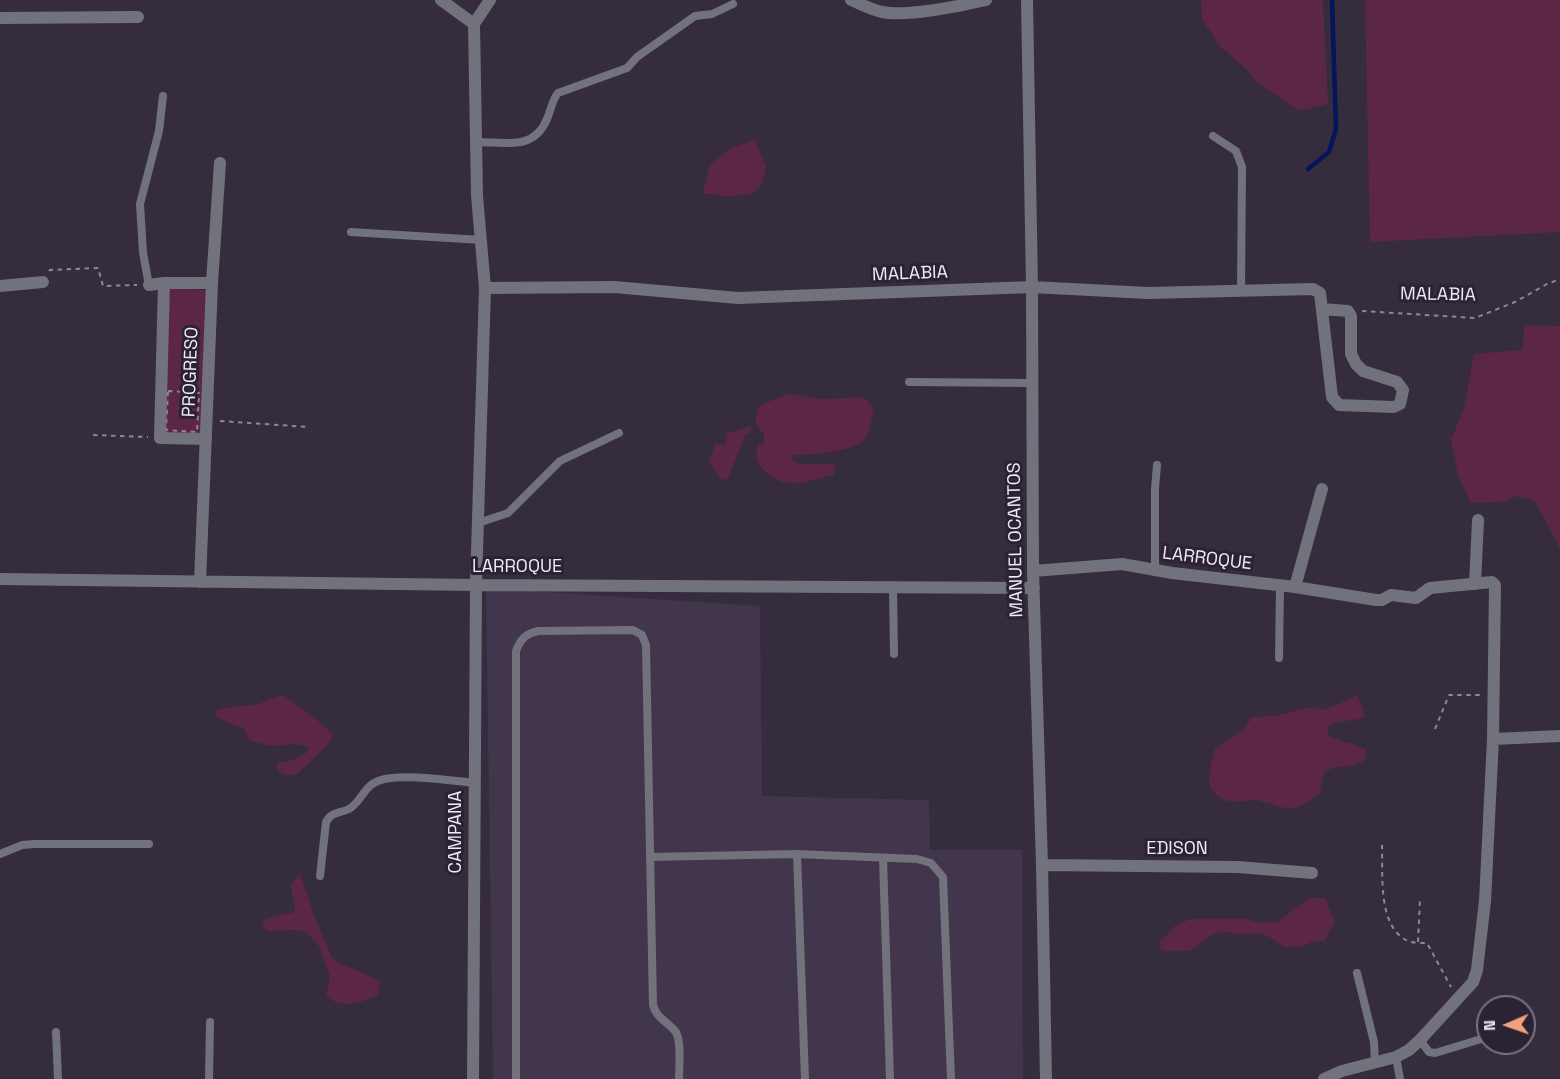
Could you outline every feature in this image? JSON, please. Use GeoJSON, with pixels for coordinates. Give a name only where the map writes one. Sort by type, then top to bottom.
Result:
{"type":"FeatureCollection","features":[{"type":"Feature","properties":{"kind":"street"},"geometry":{"type":"LineString","coordinates":[[441,0],[474,24],[490,0]]}},
{"type":"Feature","properties":{"kind":"street"},"geometry":{"type":"LineString","coordinates":[[851,0],[884,12],[898,13],[960,6],[986,0]]}},
{"type":"Feature","properties":{"kind":"street","name":"MANUEL OCANTOS"},"geometry":{"type":"LineString","coordinates":[[1027,0],[1032,287],[1033,571],[1046,1079]]}},
{"type":"Feature","properties":{"kind":"street"},"geometry":{"type":"LineString","coordinates":[[0,18],[138,17]]}},
{"type":"Feature","properties":{"kind":"street","name":"CAMPANA"},"geometry":{"type":"LineString","coordinates":[[473,1079],[476,585],[485,288],[476,142],[474,24]]}},
{"type":"Feature","properties":{"kind":"street","name":"PROGRESO"},"geometry":{"type":"LineString","coordinates":[[200,582],[212,283],[220,163]]}},
{"type":"Feature","properties":{"kind":"street"},"geometry":{"type":"LineString","coordinates":[[0,286],[43,282]]}},
{"type":"Feature","properties":{"kind":"street"},"geometry":{"type":"LineString","coordinates":[[164,283],[163,434],[206,439]]}},
{"type":"Feature","properties":{"kind":"street"},"geometry":{"type":"LineString","coordinates":[[149,285],[212,283]]}},
{"type":"Feature","properties":{"kind":"street","name":"MALABIA"},"geometry":{"type":"LineString","coordinates":[[485,288],[614,287],[738,298],[1032,287],[1148,293],[1313,289],[1320,293],[1322,309]]}},
{"type":"Feature","properties":{"kind":"street"},"geometry":{"type":"LineString","coordinates":[[1322,309],[1348,311],[1351,316],[1351,354],[1356,364],[1362,371],[1397,382],[1403,390],[1403,400],[1400,404],[1394,407],[1339,405],[1335,402],[1332,397],[1322,309]]}},
{"type":"Feature","properties":{"kind":"street"},"geometry":{"type":"LineString","coordinates":[[1295,587],[1322,489]]}},
{"type":"Feature","properties":{"kind":"street"},"geometry":{"type":"LineString","coordinates":[[1324,1079],[1342,1071],[1396,1057],[1420,1040],[1473,982],[1477,970],[1485,901],[1493,739],[1495,585],[1492,582],[1475,584],[1478,520]]}},
{"type":"Feature","properties":{"kind":"street","name":"LARROQUE"},"geometry":{"type":"LineString","coordinates":[[1033,571],[1122,564],[1376,600],[1382,600],[1391,595],[1416,598],[1430,588],[1475,584]]}},
{"type":"Feature","properties":{"kind":"street","name":"LARROQUE"},"geometry":{"type":"LineString","coordinates":[[0,579],[476,585],[1034,588]]}},
{"type":"Feature","properties":{"kind":"street"},"geometry":{"type":"LineString","coordinates":[[1493,739],[1560,736]]}},
{"type":"Feature","properties":{"kind":"street","name":"EDISON"},"geometry":{"type":"LineString","coordinates":[[1042,864],[1238,867],[1312,873]]}},
{"type":"Feature","properties":{"kind":"lane"},"geometry":{"type":"LineString","coordinates":[[476,142],[522,142],[532,139],[541,132],[558,93],[627,68],[637,57],[695,16],[712,14],[733,4]]}},
{"type":"Feature","properties":{"kind":"lane"},"geometry":{"type":"LineString","coordinates":[[149,285],[143,253],[140,204],[159,131],[163,96]]}},
{"type":"Feature","properties":{"kind":"lane"},"geometry":{"type":"LineString","coordinates":[[1213,136],[1236,151],[1242,167],[1241,290]]}},
{"type":"Feature","properties":{"kind":"lane"},"geometry":{"type":"LineString","coordinates":[[351,232],[481,240]]}},
{"type":"Feature","properties":{"kind":"lane"},"geometry":{"type":"LineString","coordinates":[[909,382],[1032,384]]}},
{"type":"Feature","properties":{"kind":"lane"},"geometry":{"type":"LineString","coordinates":[[478,523],[508,513],[515,508],[560,460],[619,433]]}},
{"type":"Feature","properties":{"kind":"lane"},"geometry":{"type":"LineString","coordinates":[[1155,570],[1157,465]]}},
{"type":"Feature","properties":{"kind":"lane"},"geometry":{"type":"LineString","coordinates":[[1279,658],[1280,586]]}},
{"type":"Feature","properties":{"kind":"lane"},"geometry":{"type":"LineString","coordinates":[[893,587],[894,654]]}},
{"type":"Feature","properties":{"kind":"lane"},"geometry":{"type":"LineString","coordinates":[[516,1079],[516,651],[520,641],[527,634],[538,631],[633,630],[642,634],[646,645],[653,1005],[655,1013],[675,1031],[679,1038],[679,1079]]}},
{"type":"Feature","properties":{"kind":"lane"},"geometry":{"type":"LineString","coordinates":[[320,876],[326,822],[329,816],[334,812],[349,809],[359,800],[366,788],[377,780],[398,777],[475,783]]}},
{"type":"Feature","properties":{"kind":"lane"},"geometry":{"type":"LineString","coordinates":[[0,854],[22,845],[34,844],[149,844]]}},
{"type":"Feature","properties":{"kind":"lane"},"geometry":{"type":"LineString","coordinates":[[797,854],[805,1079]]}},
{"type":"Feature","properties":{"kind":"lane"},"geometry":{"type":"LineString","coordinates":[[650,857],[797,854],[917,859],[931,864],[943,877],[951,1079]]}},
{"type":"Feature","properties":{"kind":"lane"},"geometry":{"type":"LineString","coordinates":[[883,858],[890,1079]]}},
{"type":"Feature","properties":{"kind":"lane"},"geometry":{"type":"LineString","coordinates":[[1357,973],[1374,1042],[1375,1064]]}},
{"type":"Feature","properties":{"kind":"lane"},"geometry":{"type":"LineString","coordinates":[[209,1079],[210,1022]]}},
{"type":"Feature","properties":{"kind":"lane"},"geometry":{"type":"LineString","coordinates":[[56,1032],[58,1079]]}},
{"type":"Feature","properties":{"kind":"lane"},"geometry":{"type":"LineString","coordinates":[[1420,1040],[1429,1053],[1476,1041]]}},
{"type":"Feature","properties":{"kind":"lane"},"geometry":{"type":"LineString","coordinates":[[1396,1057],[1400,1079]]}},
{"type":"Feature","properties":{"kind":"path"},"geometry":{"type":"LineString","coordinates":[[43,282],[50,270],[98,268],[102,286],[149,285]]}},
{"type":"Feature","properties":{"kind":"path","name":"MALABIA"},"geometry":{"type":"LineString","coordinates":[[1343,310],[1475,318],[1515,302],[1560,279]]}},
{"type":"Feature","properties":{"kind":"path"},"geometry":{"type":"LineString","coordinates":[[93,435],[163,434],[197,432],[199,393],[168,391],[163,434]]}},
{"type":"Feature","properties":{"kind":"path"},"geometry":{"type":"LineString","coordinates":[[208,420],[308,427]]}},
{"type":"Feature","properties":{"kind":"path"},"geometry":{"type":"LineString","coordinates":[[1435,729],[1449,695],[1493,695]]}},
{"type":"Feature","properties":{"kind":"path"},"geometry":{"type":"LineString","coordinates":[[1382,845],[1386,914],[1394,931],[1409,942],[1427,943],[1458,1000]]}},
{"type":"Feature","properties":{"kind":"path"},"geometry":{"type":"LineString","coordinates":[[1418,942],[1420,899]]}},
{"type":"Feature","properties":{"kind":"shaded area"},"geometry":{"type":"Polygon","coordinates":[[[1201,0],[1323,0],[1328,104],[1300,111],[1259,84],[1219,45],[1202,19],[1201,0]]]}},
{"type":"Feature","properties":{"kind":"shaded area"},"geometry":{"type":"Polygon","coordinates":[[[1365,0],[1560,0],[1560,232],[1370,242],[1365,0]]]}},
{"type":"Feature","properties":{"kind":"shaded area"},"geometry":{"type":"Polygon","coordinates":[[[755,140],[766,167],[762,185],[750,195],[722,196],[703,193],[709,166],[729,149],[755,140]]]}},
{"type":"Feature","properties":{"kind":"shaded area"},"geometry":{"type":"Polygon","coordinates":[[[168,289],[207,290],[201,435],[162,433],[168,289]]]}},
{"type":"Feature","properties":{"kind":"shaded area"},"geometry":{"type":"Polygon","coordinates":[[[1525,325],[1560,326],[1560,549],[1535,501],[1517,496],[1501,502],[1471,503],[1458,476],[1451,440],[1464,408],[1474,354],[1522,350],[1525,325]]]}},
{"type":"Feature","properties":{"kind":"shaded area"},"geometry":{"type":"Polygon","coordinates":[[[789,394],[819,399],[864,397],[874,409],[867,434],[857,445],[830,452],[793,455],[791,459],[799,464],[833,464],[836,468],[834,475],[804,482],[786,483],[770,475],[759,465],[756,451],[758,445],[764,445],[764,435],[755,422],[759,405],[789,394]]]}},
{"type":"Feature","properties":{"kind":"shaded area"},"geometry":{"type":"Polygon","coordinates":[[[751,426],[751,432],[745,435],[728,479],[721,480],[709,461],[716,443],[725,444],[727,433],[751,426]]]}},
{"type":"Feature","properties":{"kind":"shaded area"},"geometry":{"type":"Polygon","coordinates":[[[486,588],[760,606],[762,796],[929,800],[930,850],[1022,850],[1023,1079],[493,1079],[486,588]]]}},
{"type":"Feature","properties":{"kind":"shaded area"},"geometry":{"type":"Polygon","coordinates":[[[283,695],[334,735],[296,775],[283,775],[277,769],[278,762],[298,758],[308,751],[308,747],[294,744],[271,746],[250,741],[244,729],[215,717],[217,709],[258,704],[283,695]]]}},
{"type":"Feature","properties":{"kind":"shaded area"},"geometry":{"type":"Polygon","coordinates":[[[1357,695],[1364,718],[1335,723],[1328,727],[1328,735],[1366,749],[1365,760],[1329,770],[1324,774],[1321,792],[1310,801],[1297,807],[1286,808],[1255,800],[1227,801],[1212,790],[1209,777],[1215,749],[1241,731],[1249,723],[1251,717],[1274,716],[1307,708],[1324,709],[1357,695]]]}},
{"type":"Feature","properties":{"kind":"shaded area"},"geometry":{"type":"Polygon","coordinates":[[[300,873],[312,910],[333,960],[380,981],[378,996],[351,1004],[333,1001],[326,996],[330,977],[319,946],[307,933],[294,930],[267,931],[262,925],[265,919],[295,912],[291,886],[300,873]]]}},
{"type":"Feature","properties":{"kind":"shaded area"},"geometry":{"type":"Polygon","coordinates":[[[1309,898],[1325,898],[1335,922],[1324,941],[1314,941],[1301,947],[1284,947],[1270,937],[1258,933],[1222,932],[1212,935],[1190,951],[1162,951],[1158,944],[1175,926],[1190,919],[1246,919],[1260,923],[1277,922],[1309,898]]]}},
{"type":"Feature","properties":{"kind":"waterway"},"geometry":{"type":"LineString","coordinates":[[1308,169],[1329,152],[1336,129],[1332,0]]}}]}
